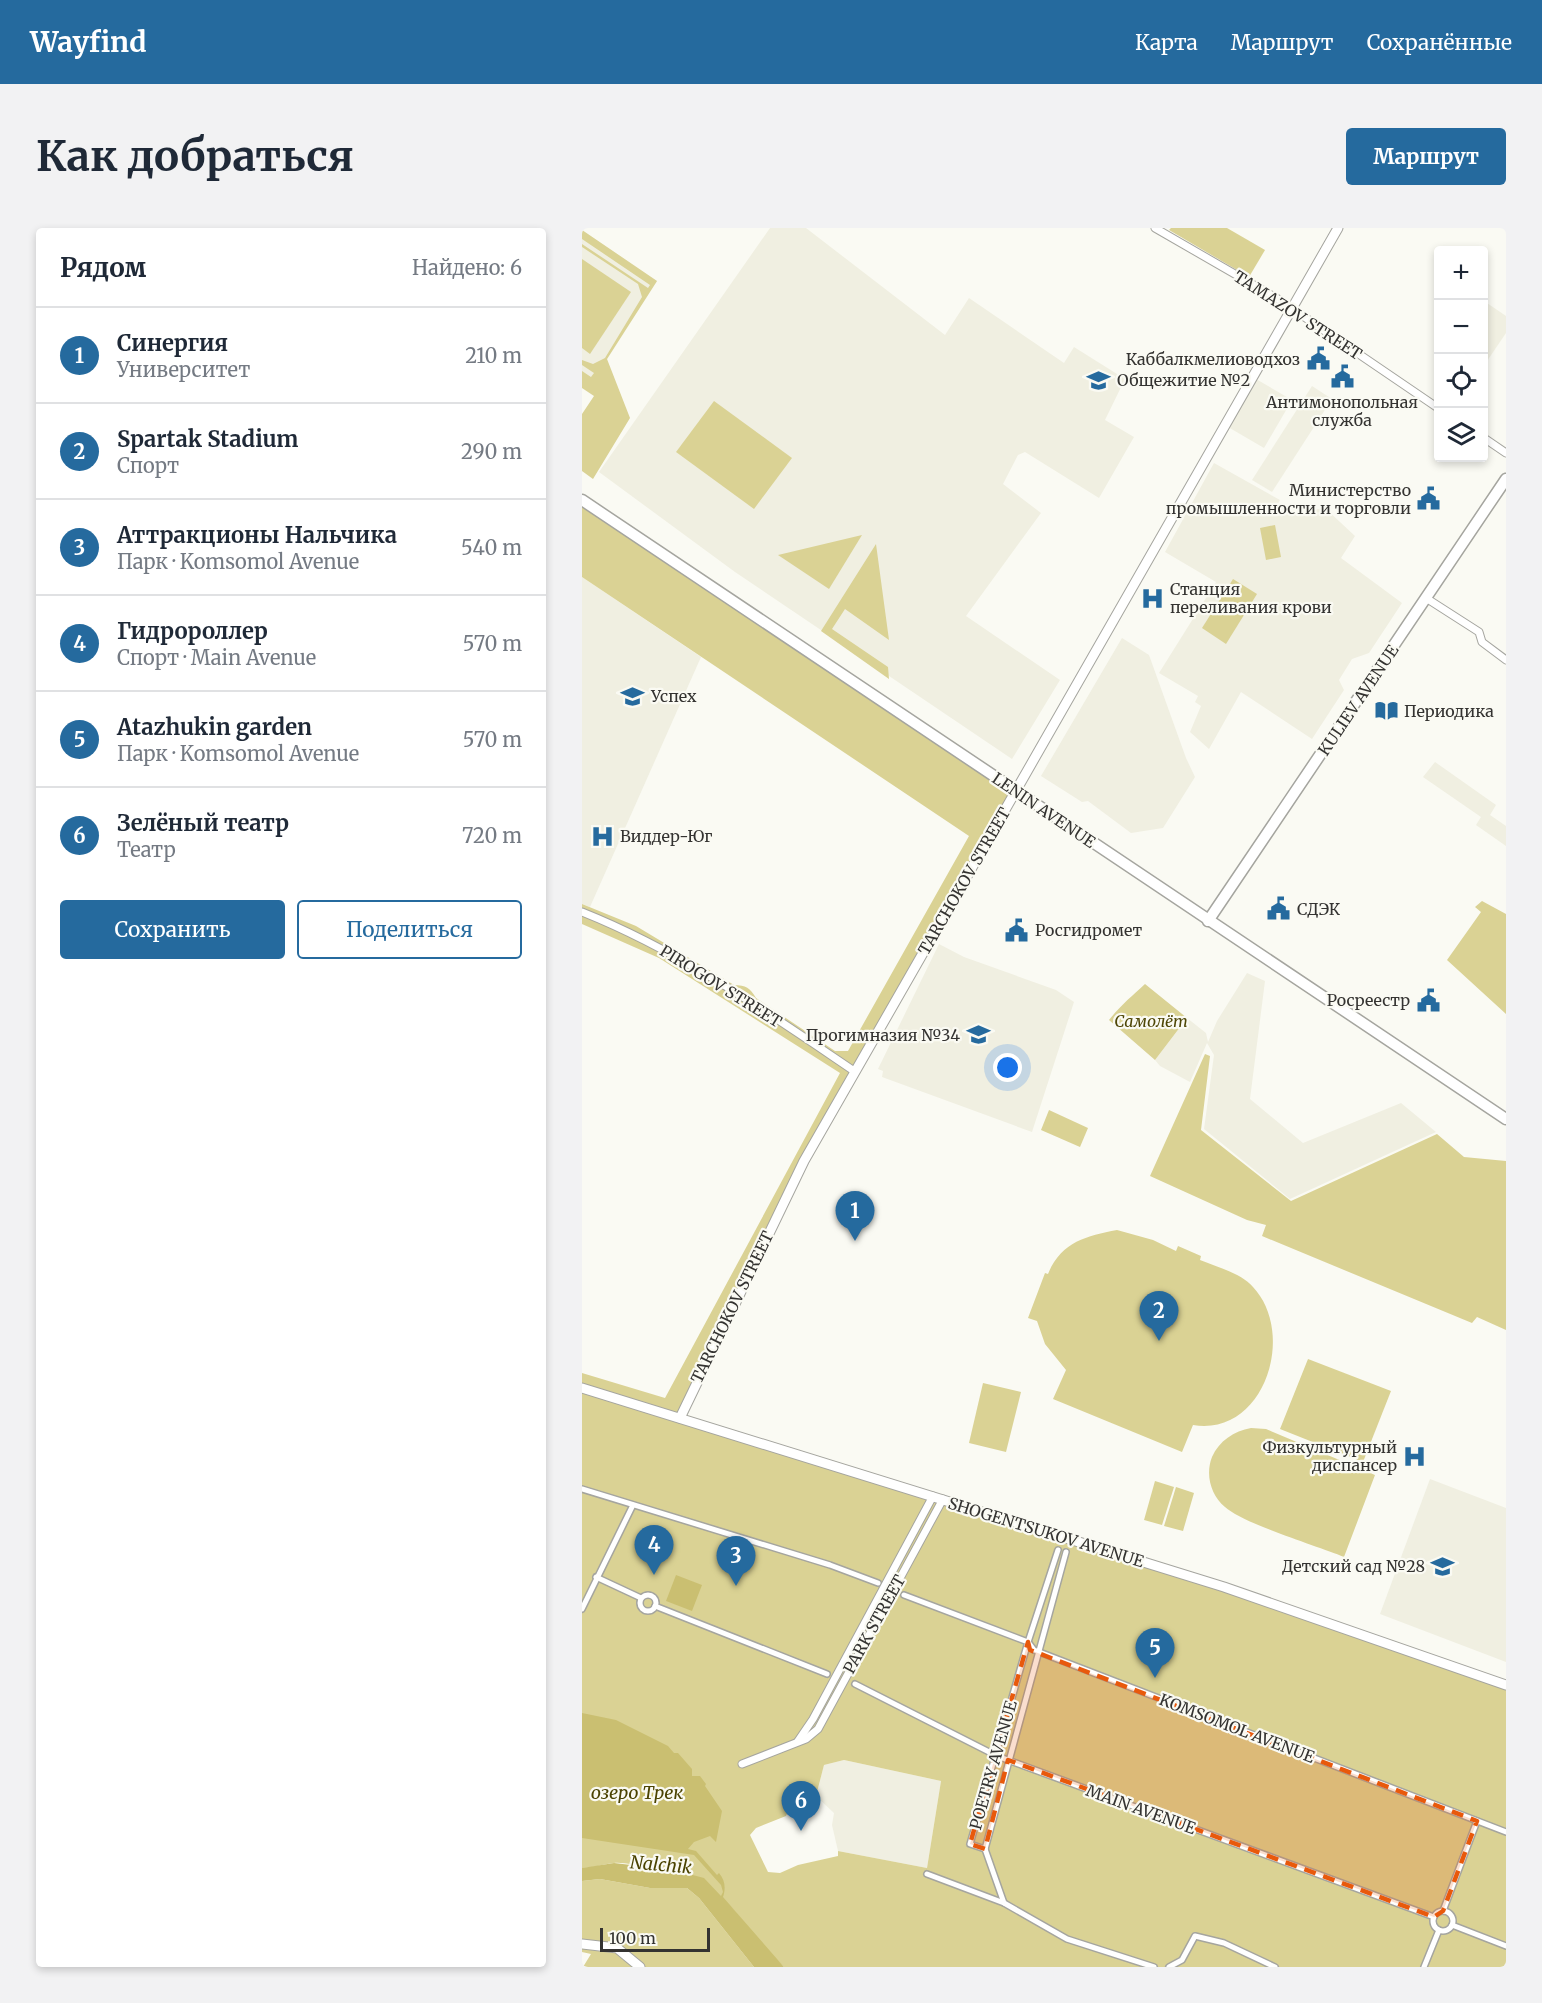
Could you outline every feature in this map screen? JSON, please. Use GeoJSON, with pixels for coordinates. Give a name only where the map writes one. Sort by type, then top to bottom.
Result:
{"type":"FeatureCollection","features":[{"type":"Feature","properties":{"kind":"main road","name":"KULIEV AVENUE"},"geometry":{"type":"LineString","coordinates":[[1208,921],[1506,479]]}},
{"type":"Feature","properties":{"kind":"main road","name":"LENIN AVENUE"},"geometry":{"type":"LineString","coordinates":[[582,500],[1506,1119]]}},
{"type":"Feature","properties":{"kind":"street","name":"TAMAZOV STREET"},"geometry":{"type":"LineString","coordinates":[[1155,228],[1292,309],[1434,405]]}},
{"type":"Feature","properties":{"kind":"street","name":"TARCHOKOV STREET"},"geometry":{"type":"LineString","coordinates":[[680,1418],[782,1206],[854,1071],[1338,228]]}},
{"type":"Feature","properties":{"kind":"street"},"geometry":{"type":"LineString","coordinates":[[1488,441],[1506,453]]}},
{"type":"Feature","properties":{"kind":"street"},"geometry":{"type":"LineString","coordinates":[[1426,598],[1479,632],[1482,642],[1506,660]]}},
{"type":"Feature","properties":{"kind":"street","name":"PIROGOV STREET"},"geometry":{"type":"LineString","coordinates":[[582,912],[658,946],[854,1071]]}},
{"type":"Feature","properties":{"kind":"street","name":"SHOGENTSUKOV AVENUE"},"geometry":{"type":"LineString","coordinates":[[582,1388],[1235,1591],[1506,1685]]}},
{"type":"Feature","properties":{"kind":"street"},"geometry":{"type":"LineString","coordinates":[[582,1489],[830,1565],[878,1583]]}},
{"type":"Feature","properties":{"kind":"street","name":"PARK STREET"},"geometry":{"type":"LineString","coordinates":[[798,1741],[813,1719],[933,1496]]}},
{"type":"Feature","properties":{"kind":"street","name":"PARK STREET"},"geometry":{"type":"LineString","coordinates":[[742,1764],[806,1739],[818,1729],[943,1499]]}},
{"type":"Feature","properties":{"kind":"street"},"geometry":{"type":"LineString","coordinates":[[582,1609],[633,1505]]}},
{"type":"Feature","properties":{"kind":"street","name":"POETRY AVENUE"},"geometry":{"type":"LineString","coordinates":[[1058,1550],[1028,1642],[970,1844],[985,1849],[1066,1552]]}},
{"type":"Feature","properties":{"kind":"street"},"geometry":{"type":"LineString","coordinates":[[596,1577],[641,1598],[652,1596],[656,1606],[827,1674]]}},
{"type":"Feature","properties":{"kind":"street","name":"KOMSOMOL AVENUE"},"geometry":{"type":"LineString","coordinates":[[904,1595],[1028,1642],[1029,1647],[1039,1652],[1506,1832]]}},
{"type":"Feature","properties":{"kind":"street"},"geometry":{"type":"LineString","coordinates":[[641,1598],[639,1604],[642,1610],[650,1611],[656,1606]]}},
{"type":"Feature","properties":{"kind":"street","name":"MAIN AVENUE"},"geometry":{"type":"LineString","coordinates":[[855,1684],[996,1756],[1434,1917]]}},
{"type":"Feature","properties":{"kind":"street"},"geometry":{"type":"LineString","coordinates":[[1443,1911],[1452,1918],[1452,1925],[1446,1931],[1439,1930],[1433,1925],[1434,1917],[1443,1911],[1477,1821]]}},
{"type":"Feature","properties":{"kind":"street"},"geometry":{"type":"LineString","coordinates":[[985,1849],[1004,1903]]}},
{"type":"Feature","properties":{"kind":"street"},"geometry":{"type":"LineString","coordinates":[[927,1874],[1004,1903],[1067,1939],[1154,1967]]}},
{"type":"Feature","properties":{"kind":"street"},"geometry":{"type":"LineString","coordinates":[[1452,1925],[1506,1946]]}},
{"type":"Feature","properties":{"kind":"street"},"geometry":{"type":"LineString","coordinates":[[1424,1967],[1439,1930]]}},
{"type":"Feature","properties":{"kind":"street"},"geometry":{"type":"LineString","coordinates":[[1169,1967],[1182,1960],[1195,1936],[1224,1942],[1275,1967]]}},
{"type":"Feature","properties":{"kind":"street"},"geometry":{"type":"LineString","coordinates":[[582,1944],[617,1948],[640,1967]]}},
{"type":"Feature","properties":{"kind":"highlighted area"},"geometry":{"type":"Polygon","coordinates":[[[1028,1642],[1030,1650],[1477,1821],[1443,1911],[1434,1917],[1008,1760],[985,1849],[970,1844],[1028,1642]]]}},
{"type":"Feature","properties":{"kind":"shaded area"},"geometry":{"type":"Polygon","coordinates":[[[770,228],[806,228],[945,335],[969,298],[1064,363],[1074,347],[1125,379],[1105,420],[1134,437],[1099,498],[1025,452],[1018,455],[1003,484],[1041,513],[966,616],[1060,680],[1012,759],[735,572],[599,472],[770,228]]]}},
{"type":"Feature","properties":{"kind":"shaded area"},"geometry":{"type":"Polygon","coordinates":[[[582,230],[657,281],[588,389],[582,385],[582,230]]]}},
{"type":"Feature","properties":{"kind":"shaded area"},"geometry":{"type":"Polygon","coordinates":[[[1488,304],[1506,316],[1506,333],[1488,360],[1488,304]]]}},
{"type":"Feature","properties":{"kind":"shaded area"},"geometry":{"type":"Polygon","coordinates":[[[1256,379],[1292,400],[1264,448],[1228,427],[1256,379]]]}},
{"type":"Feature","properties":{"kind":"shaded area"},"geometry":{"type":"Polygon","coordinates":[[[1312,386],[1332,399],[1272,492],[1252,480],[1312,386]]]}},
{"type":"Feature","properties":{"kind":"shaded area"},"geometry":{"type":"Polygon","coordinates":[[[1214,463],[1280,500],[1271,516],[1325,508],[1355,536],[1341,558],[1402,603],[1369,653],[1352,659],[1339,680],[1344,690],[1312,739],[1241,692],[1209,749],[1190,732],[1201,706],[1195,702],[1198,696],[1159,673],[1216,582],[1165,552],[1214,463]]]}},
{"type":"Feature","properties":{"kind":"shaded area","name":"Успех"},"geometry":{"type":"Polygon","coordinates":[[[582,577],[701,657],[590,907],[582,904],[582,577]]]}},
{"type":"Feature","properties":{"kind":"shaded area"},"geometry":{"type":"Polygon","coordinates":[[[1122,638],[1149,655],[1195,777],[1163,828],[1131,833],[1088,801],[1082,802],[1041,776],[1122,638]]]}},
{"type":"Feature","properties":{"kind":"shaded area"},"geometry":{"type":"Polygon","coordinates":[[[1435,762],[1496,805],[1490,815],[1506,826],[1506,846],[1476,825],[1481,817],[1423,777],[1435,762]]]}},
{"type":"Feature","properties":{"kind":"shaded area","name":"Прогимназия №34"},"geometry":{"type":"Polygon","coordinates":[[[939,944],[964,957],[1056,990],[1074,1002],[1032,1132],[882,1077],[883,1071],[878,1069],[939,944]]]}},
{"type":"Feature","properties":{"kind":"shaded area"},"geometry":{"type":"Polygon","coordinates":[[[1247,973],[1265,981],[1250,1099],[1303,1143],[1401,1103],[1436,1132],[1290,1199],[1204,1129],[1214,1055],[1207,1043],[1190,1082],[1160,1066],[1155,1060],[1187,1018],[1206,1033],[1208,1042],[1217,1021],[1247,973]]]}},
{"type":"Feature","properties":{"kind":"shaded area","name":"Детский сад №28"},"geometry":{"type":"Polygon","coordinates":[[[1430,1479],[1506,1508],[1506,1662],[1380,1614],[1430,1479]]]}},
{"type":"Feature","properties":{"kind":"shaded area"},"geometry":{"type":"Polygon","coordinates":[[[844,1760],[941,1781],[927,1868],[838,1851],[832,1825],[834,1813],[816,1796],[824,1765],[844,1760]]]}},
{"type":"Feature","properties":{"kind":"green space"},"geometry":{"type":"Polygon","coordinates":[[[1171,228],[1227,228],[1265,250],[1249,277],[1169,230],[1171,228]]]}},
{"type":"Feature","properties":{"kind":"green space"},"geometry":{"type":"Polygon","coordinates":[[[582,230],[657,281],[607,359],[630,418],[593,479],[582,471],[582,414],[594,396],[582,388],[582,371],[591,377],[594,373],[582,365],[582,360],[593,364],[605,358],[642,297],[638,284],[582,247],[582,244],[648,288],[650,285],[582,239],[582,230]]]}},
{"type":"Feature","properties":{"kind":"green space"},"geometry":{"type":"Polygon","coordinates":[[[582,259],[631,292],[590,354],[582,348],[582,259]]]}},
{"type":"Feature","properties":{"kind":"green space"},"geometry":{"type":"Polygon","coordinates":[[[714,401],[792,458],[754,509],[676,452],[714,401]]]}},
{"type":"Feature","properties":{"kind":"green space"},"geometry":{"type":"Polygon","coordinates":[[[582,500],[1016,791],[804,1161],[680,1418],[1224,1587],[1506,1685],[1506,1967],[784,1967],[726,1902],[712,1889],[695,1879],[673,1872],[622,1863],[582,1868],[582,1373],[665,1398],[840,1073],[659,958],[582,924],[582,904],[636,926],[734,985],[747,988],[756,998],[835,1051],[848,1051],[969,836],[582,577],[582,500]],[[844,1760],[824,1765],[816,1796],[800,1785],[786,1816],[756,1828],[750,1835],[768,1872],[780,1873],[798,1865],[838,1856],[838,1851],[927,1868],[941,1781],[844,1760]]]}},
{"type":"Feature","properties":{"kind":"green space"},"geometry":{"type":"Polygon","coordinates":[[[1275,525],[1281,557],[1266,560],[1260,528],[1275,525]]]}},
{"type":"Feature","properties":{"kind":"green space"},"geometry":{"type":"Polygon","coordinates":[[[862,535],[829,589],[778,555],[862,535]]]}},
{"type":"Feature","properties":{"kind":"green space"},"geometry":{"type":"Polygon","coordinates":[[[876,544],[889,640],[845,609],[832,629],[888,667],[889,679],[821,631],[876,544]]]}},
{"type":"Feature","properties":{"kind":"green space"},"geometry":{"type":"Polygon","coordinates":[[[1233,579],[1257,594],[1226,644],[1202,628],[1233,579]]]}},
{"type":"Feature","properties":{"kind":"green space"},"geometry":{"type":"Polygon","coordinates":[[[1482,901],[1506,914],[1506,1014],[1447,960],[1481,912],[1475,907],[1482,901]]]}},
{"type":"Feature","properties":{"kind":"green space","name":"Самолёт"},"geometry":{"type":"Polygon","coordinates":[[[1145,984],[1187,1018],[1155,1060],[1109,1020],[1145,984]]]}},
{"type":"Feature","properties":{"kind":"green space"},"geometry":{"type":"Polygon","coordinates":[[[1205,1054],[1210,1056],[1201,1130],[1291,1201],[1437,1134],[1464,1157],[1506,1161],[1506,1330],[1477,1317],[1472,1323],[1262,1236],[1266,1225],[1247,1220],[1150,1176],[1205,1054]]]}},
{"type":"Feature","properties":{"kind":"green space"},"geometry":{"type":"Polygon","coordinates":[[[1049,1110],[1088,1128],[1080,1147],[1041,1130],[1049,1110]]]}},
{"type":"Feature","properties":{"kind":"green space"},"geometry":{"type":"Polygon","coordinates":[[[1117,1230],[1153,1240],[1176,1251],[1178,1246],[1201,1256],[1200,1260],[1248,1282],[1266,1307],[1272,1330],[1272,1354],[1266,1378],[1255,1399],[1239,1415],[1218,1424],[1193,1425],[1182,1452],[1053,1399],[1066,1370],[1045,1344],[1037,1321],[1028,1318],[1045,1273],[1048,1274],[1060,1254],[1085,1238],[1117,1230]]]}},
{"type":"Feature","properties":{"kind":"green space"},"geometry":{"type":"Polygon","coordinates":[[[1308,1359],[1391,1391],[1363,1462],[1280,1429],[1308,1359]]]}},
{"type":"Feature","properties":{"kind":"green space"},"geometry":{"type":"Polygon","coordinates":[[[983,1383],[1021,1392],[1006,1452],[969,1443],[983,1383]]]}},
{"type":"Feature","properties":{"kind":"green space"},"geometry":{"type":"Polygon","coordinates":[[[1251,1428],[1266,1429],[1375,1475],[1344,1557],[1234,1514],[1216,1497],[1209,1478],[1212,1457],[1228,1438],[1251,1428]]]}},
{"type":"Feature","properties":{"kind":"green space"},"geometry":{"type":"Polygon","coordinates":[[[1155,1481],[1174,1487],[1162,1525],[1144,1520],[1155,1481]]]}},
{"type":"Feature","properties":{"kind":"green space"},"geometry":{"type":"Polygon","coordinates":[[[1176,1487],[1194,1493],[1183,1531],[1164,1526],[1176,1487]]]}},
{"type":"Feature","properties":{"kind":"green space"},"geometry":{"type":"Polygon","coordinates":[[[600,1879],[650,1888],[687,1888],[699,1898],[754,1967],[583,1967],[591,1954],[582,1952],[582,1881],[600,1879]]]}},
{"type":"Feature","properties":{"kind":"water"},"geometry":{"type":"Polygon","coordinates":[[[676,1575],[702,1585],[692,1611],[666,1601],[676,1575]]]}},
{"type":"Feature","properties":{"kind":"water","name":"озеро Трек"},"geometry":{"type":"Polygon","coordinates":[[[582,1713],[616,1720],[668,1746],[674,1753],[678,1753],[692,1769],[692,1776],[700,1776],[722,1811],[716,1842],[710,1836],[694,1842],[688,1849],[696,1851],[717,1875],[719,1873],[724,1884],[723,1897],[784,1967],[754,1967],[699,1898],[687,1888],[650,1888],[600,1879],[582,1881],[582,1868],[614,1863],[674,1870],[704,1878],[721,1896],[723,1892],[721,1885],[694,1855],[582,1838],[582,1713]]]}},
{"type":"Feature","properties":{"kind":"place","name":"Каббалкмелиоводхоз"},"geometry":{"type":"Point","coordinates":[1318,359]}},
{"type":"Feature","properties":{"kind":"place","name":"Антимонопольная служба"},"geometry":{"type":"Point","coordinates":[1342,377]}},
{"type":"Feature","properties":{"kind":"place","name":"Общежитие №2"},"geometry":{"type":"Point","coordinates":[1099,380]}},
{"type":"Feature","properties":{"kind":"place","name":"Министерство промышленности и торговли"},"geometry":{"type":"Point","coordinates":[1429,499]}},
{"type":"Feature","properties":{"kind":"place","name":"Станция переливания крови"},"geometry":{"type":"Point","coordinates":[1152,598]}},
{"type":"Feature","properties":{"kind":"place","name":"Успех"},"geometry":{"type":"Point","coordinates":[633,696]}},
{"type":"Feature","properties":{"kind":"place","name":"Периодика"},"geometry":{"type":"Point","coordinates":[1386,711]}},
{"type":"Feature","properties":{"kind":"place","name":"Виддер-Юг"},"geometry":{"type":"Point","coordinates":[602,836]}},
{"type":"Feature","properties":{"kind":"place","name":"СДЭК"},"geometry":{"type":"Point","coordinates":[1279,909]}},
{"type":"Feature","properties":{"kind":"place","name":"Росгидромет"},"geometry":{"type":"Point","coordinates":[1017,930]}},
{"type":"Feature","properties":{"kind":"place","name":"Росреестр"},"geometry":{"type":"Point","coordinates":[1428,1000]}},
{"type":"Feature","properties":{"kind":"place","name":"Прогимназия №34"},"geometry":{"type":"Point","coordinates":[978,1035]}},
{"type":"Feature","properties":{"kind":"place","name":"Синергия"},"geometry":{"type":"Point","coordinates":[855,1241]}},
{"type":"Feature","properties":{"kind":"place","name":"Spartak Stadium"},"geometry":{"type":"Point","coordinates":[1159,1341]}},
{"type":"Feature","properties":{"kind":"place","name":"Физкультурный диспансер"},"geometry":{"type":"Point","coordinates":[1415,1456]}},
{"type":"Feature","properties":{"kind":"place","name":"Детский сад №28"},"geometry":{"type":"Point","coordinates":[1443,1566]}},
{"type":"Feature","properties":{"kind":"place","name":"Гидророллер"},"geometry":{"type":"Point","coordinates":[654,1575]}},
{"type":"Feature","properties":{"kind":"place","name":"Аттракционы Нальчика"},"geometry":{"type":"Point","coordinates":[736,1586]}},
{"type":"Feature","properties":{"kind":"place","name":"Atazhukin garden"},"geometry":{"type":"Point","coordinates":[1155,1678]}},
{"type":"Feature","properties":{"kind":"place","name":"Зелёный театр"},"geometry":{"type":"Point","coordinates":[801,1831]}},
{"type":"Feature","properties":{"kind":"water label","name":"Nalchik"},"geometry":{"type":"Point","coordinates":[661,1865]}}]}
